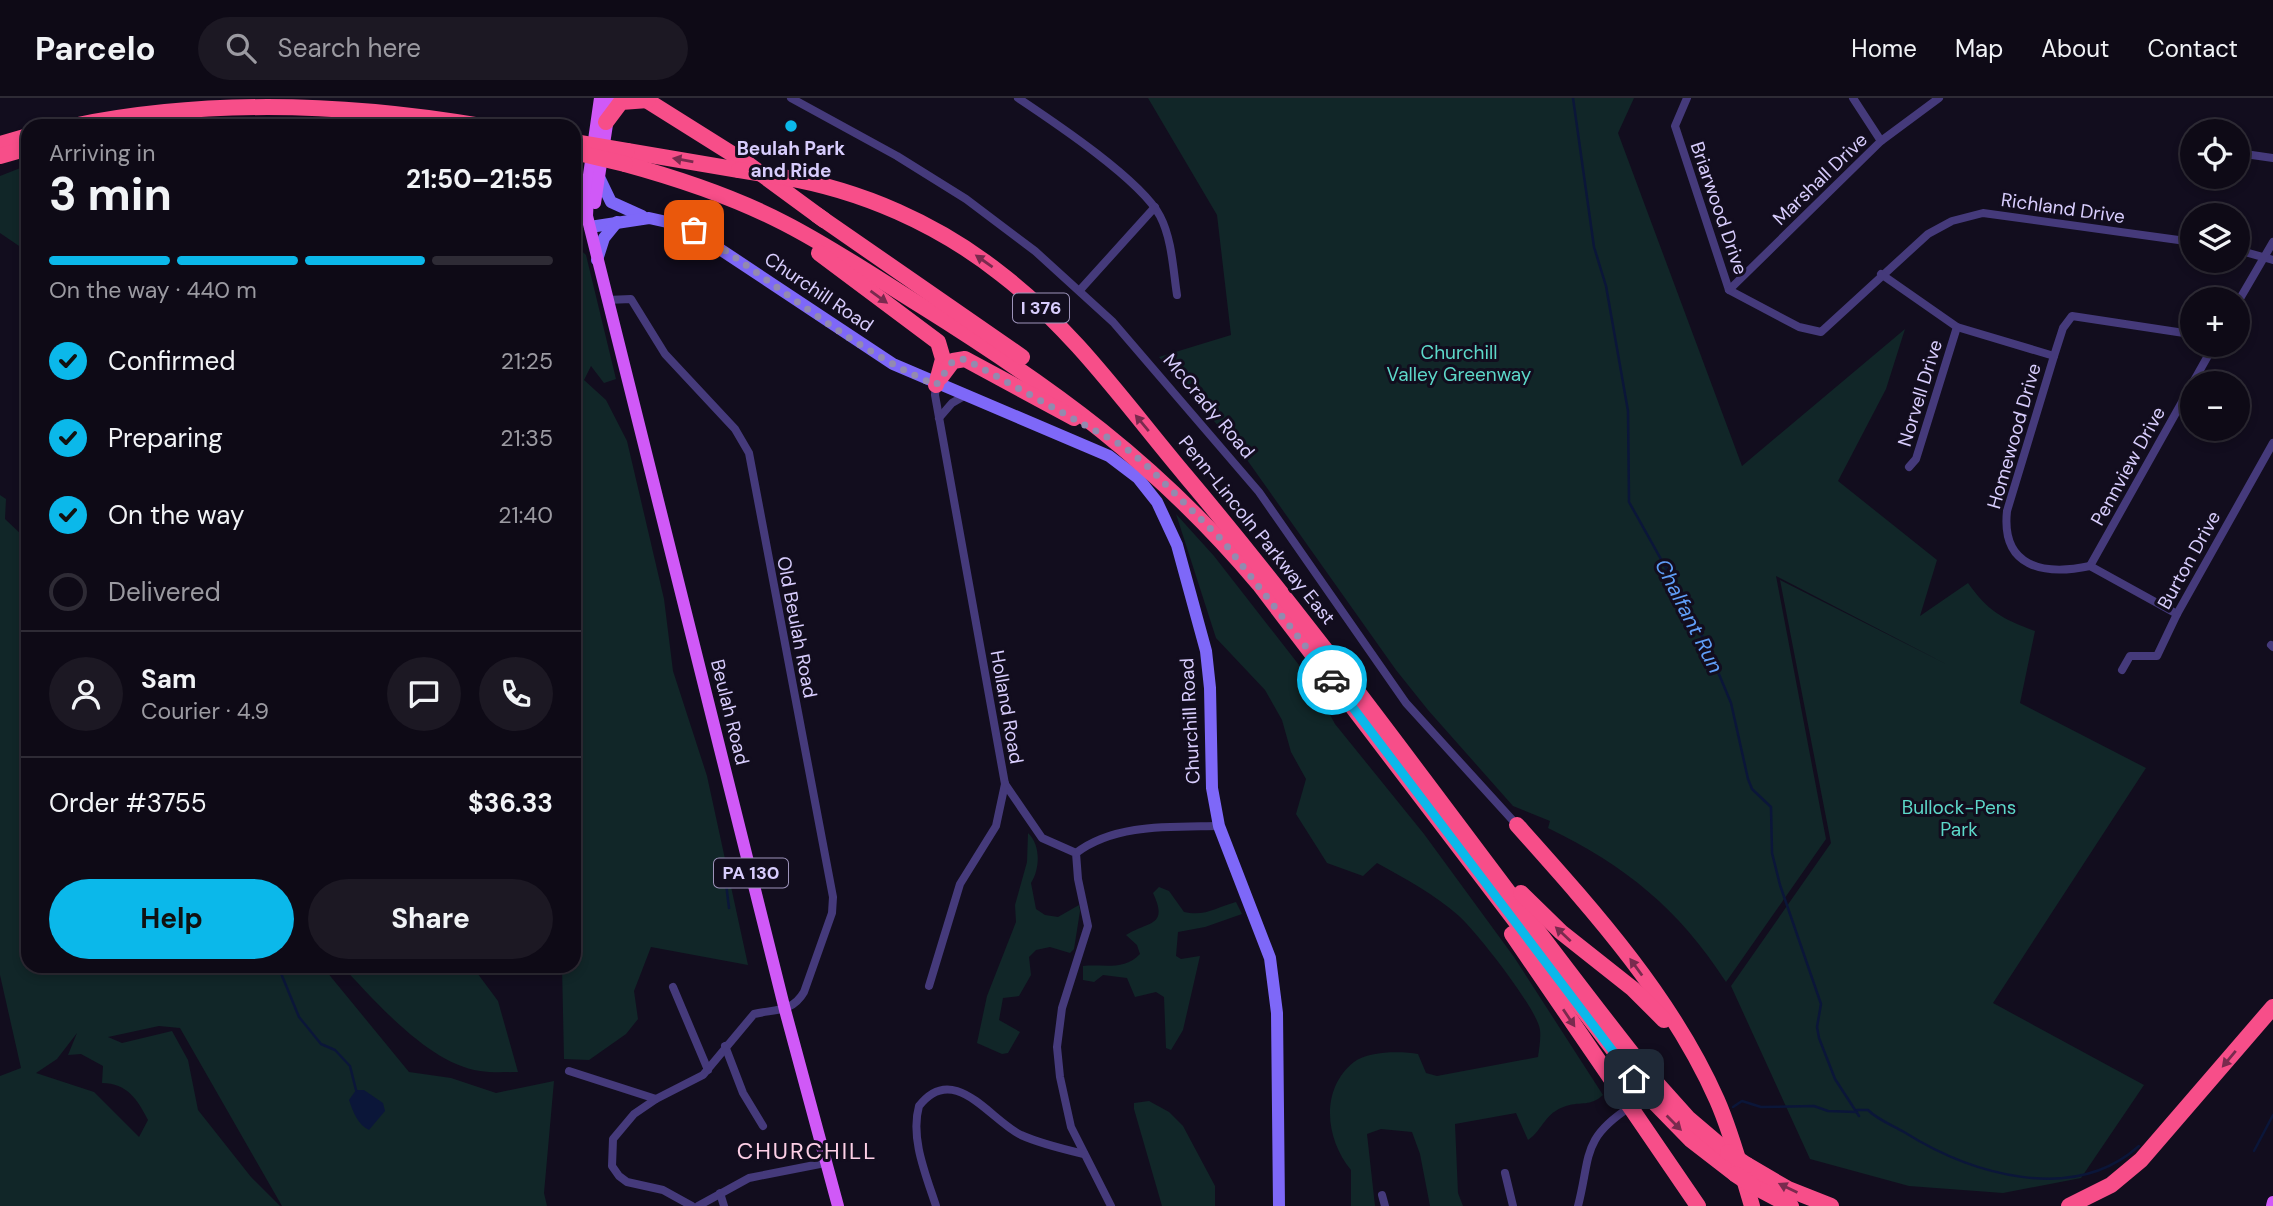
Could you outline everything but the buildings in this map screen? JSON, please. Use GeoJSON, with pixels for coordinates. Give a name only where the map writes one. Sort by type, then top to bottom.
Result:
{"type":"FeatureCollection","features":[{"type":"Feature","properties":{"kind":"highway"},"geometry":{"type":"LineString","coordinates":[[606,122],[621,102],[645,99],[720,145],[1094,409],[1152,456],[1233,532]]}},
{"type":"Feature","properties":{"kind":"highway"},"geometry":{"type":"LineString","coordinates":[[120,119],[195,108],[279,106],[363,109],[432,119]]}},
{"type":"Feature","properties":{"kind":"highway"},"geometry":{"type":"LineString","coordinates":[[215,119],[251,116],[353,119]]}},
{"type":"Feature","properties":{"kind":"highway"},"geometry":{"type":"LineString","coordinates":[[0,144],[21,138]]}},
{"type":"Feature","properties":{"kind":"highway","name":"Penn-Lincoln Parkway East"},"geometry":{"type":"LineString","coordinates":[[581,144],[626,157],[710,190],[765,213],[818,241],[1003,357],[1123,446],[1185,502],[1259,584],[1650,1098],[1691,1140],[1741,1170],[1831,1206]]}},
{"type":"Feature","properties":{"kind":"highway"},"geometry":{"type":"LineString","coordinates":[[0,156],[21,150]]}},
{"type":"Feature","properties":{"kind":"highway","name":"Penn-Lincoln Parkway East"},"geometry":{"type":"LineString","coordinates":[[581,153],[739,170],[837,190],[901,214],[955,242],[1005,277],[1070,338],[1276,583],[1660,1088],[1694,1124],[1728,1152],[1753,1186],[1791,1206]]}},
{"type":"Feature","properties":{"kind":"highway"},"geometry":{"type":"LineString","coordinates":[[765,213],[938,342],[943,359],[936,385]]}},
{"type":"Feature","properties":{"kind":"highway"},"geometry":{"type":"LineString","coordinates":[[817,215],[1003,357]]}},
{"type":"Feature","properties":{"kind":"highway"},"geometry":{"type":"LineString","coordinates":[[936,385],[953,361],[965,359],[1123,446]]}},
{"type":"Feature","properties":{"kind":"highway"},"geometry":{"type":"LineString","coordinates":[[1517,825],[1618,942],[1664,1007],[1700,1066],[1724,1116],[1752,1206]]}},
{"type":"Feature","properties":{"kind":"highway"},"geometry":{"type":"LineString","coordinates":[[1452,838],[1501,918],[1698,1206]]}},
{"type":"Feature","properties":{"kind":"highway"},"geometry":{"type":"LineString","coordinates":[[1502,881],[1521,892],[1567,937],[1642,998],[1700,1066]]}},
{"type":"Feature","properties":{"kind":"highway"},"geometry":{"type":"LineString","coordinates":[[2069,1206],[2111,1185],[2141,1160],[2273,1007]]}},
{"type":"Feature","properties":{"kind":"main road","name":"Beulah Road"},"geometry":{"type":"LineString","coordinates":[[600,98],[589,175],[587,216],[785,1010],[838,1206]]}},
{"type":"Feature","properties":{"kind":"main road","name":"Beulah Road"},"geometry":{"type":"LineString","coordinates":[[590,227],[595,216],[598,176],[611,98]]}},
{"type":"Feature","properties":{"kind":"street","name":"McCrady Road"},"geometry":{"type":"LineString","coordinates":[[791,98],[945,185],[1019,237],[1080,290],[1147,358],[1254,484],[1406,703],[1517,825]]}},
{"type":"Feature","properties":{"kind":"street"},"geometry":{"type":"LineString","coordinates":[[1018,98],[1103,160],[1154,207],[1167,235],[1177,295]]}},
{"type":"Feature","properties":{"kind":"street","name":"Briarwood Drive"},"geometry":{"type":"LineString","coordinates":[[1688,98],[1675,126],[1729,290],[1799,327],[1821,332],[1839,315]]}},
{"type":"Feature","properties":{"kind":"street"},"geometry":{"type":"LineString","coordinates":[[1853,98],[1881,141]]}},
{"type":"Feature","properties":{"kind":"street","name":"Marshall Drive"},"geometry":{"type":"LineString","coordinates":[[1729,290],[1881,141],[1939,98]]}},
{"type":"Feature","properties":{"kind":"street"},"geometry":{"type":"LineString","coordinates":[[2250,155],[2273,158]]}},
{"type":"Feature","properties":{"kind":"street"},"geometry":{"type":"LineString","coordinates":[[598,176],[611,202],[622,210],[649,218]]}},
{"type":"Feature","properties":{"kind":"street"},"geometry":{"type":"LineString","coordinates":[[1080,290],[1154,207]]}},
{"type":"Feature","properties":{"kind":"street","name":"Richland Drive"},"geometry":{"type":"LineString","coordinates":[[1839,315],[1928,234],[1952,221],[1983,214],[2180,240]]}},
{"type":"Feature","properties":{"kind":"street","name":"Churchill Road"},"geometry":{"type":"LineString","coordinates":[[590,227],[649,218],[667,220],[694,230],[874,353],[936,385],[1109,456],[1138,478],[1157,502],[1177,545],[1206,651],[1210,688],[1211,775],[1219,826],[1270,958],[1277,1013],[1279,1206]]}},
{"type":"Feature","properties":{"kind":"street"},"geometry":{"type":"LineString","coordinates":[[597,260],[606,234],[617,222]]}},
{"type":"Feature","properties":{"kind":"street"},"geometry":{"type":"LineString","coordinates":[[2249,287],[2269,258],[2273,242]]}},
{"type":"Feature","properties":{"kind":"street"},"geometry":{"type":"LineString","coordinates":[[2250,253],[2269,258]]}},
{"type":"Feature","properties":{"kind":"street"},"geometry":{"type":"LineString","coordinates":[[1881,274],[1957,327],[2053,356]]}},
{"type":"Feature","properties":{"kind":"street","name":"Old Beulah Road"},"geometry":{"type":"LineString","coordinates":[[607,300],[631,299],[664,354],[736,429],[749,453],[833,905],[804,992],[797,1002],[785,1010]]}},
{"type":"Feature","properties":{"kind":"street","name":"Homewood Drive"},"geometry":{"type":"LineString","coordinates":[[2090,566],[2063,572],[2041,569],[2022,559],[2008,544],[2005,530],[2007,511],[2063,328],[2073,316],[2180,332]]}},
{"type":"Feature","properties":{"kind":"street","name":"Norvell Drive"},"geometry":{"type":"LineString","coordinates":[[1909,467],[1916,459],[1957,327]]}},
{"type":"Feature","properties":{"kind":"street","name":"Pennview Drive"},"geometry":{"type":"LineString","coordinates":[[2090,566],[2207,357]]}},
{"type":"Feature","properties":{"kind":"street","name":"Holland Road"},"geometry":{"type":"LineString","coordinates":[[936,385],[939,418],[1005,784],[1042,838],[1076,853]]}},
{"type":"Feature","properties":{"kind":"street"},"geometry":{"type":"LineString","coordinates":[[939,418],[952,403],[964,396]]}},
{"type":"Feature","properties":{"kind":"street","name":"Burton Drive"},"geometry":{"type":"LineString","coordinates":[[2122,670],[2130,656],[2157,656],[2177,614],[2273,443]]}},
{"type":"Feature","properties":{"kind":"street"},"geometry":{"type":"LineString","coordinates":[[2090,566],[2177,614]]}},
{"type":"Feature","properties":{"kind":"street"},"geometry":{"type":"LineString","coordinates":[[929,986],[960,884],[996,826],[1005,784]]}},
{"type":"Feature","properties":{"kind":"street"},"geometry":{"type":"LineString","coordinates":[[1111,1206],[1084,1154],[1065,1106],[1057,1046],[1062,1008],[1088,926],[1077,879],[1076,853],[1090,842],[1119,834],[1180,827],[1219,826]]}},
{"type":"Feature","properties":{"kind":"street"},"geometry":{"type":"LineString","coordinates":[[673,987],[708,1070]]}},
{"type":"Feature","properties":{"kind":"street"},"geometry":{"type":"LineString","coordinates":[[692,1206],[663,1190],[627,1182],[612,1166],[613,1139],[620,1127],[656,1099],[695,1081],[708,1070],[754,1014],[785,1010]]}},
{"type":"Feature","properties":{"kind":"street"},"geometry":{"type":"LineString","coordinates":[[725,1046],[743,1093],[763,1126]]}},
{"type":"Feature","properties":{"kind":"street"},"geometry":{"type":"LineString","coordinates":[[569,1071],[656,1099]]}},
{"type":"Feature","properties":{"kind":"street"},"geometry":{"type":"LineString","coordinates":[[936,1206],[920,1153],[917,1130],[919,1106],[930,1094],[962,1092],[971,1096],[1018,1134],[1084,1154]]}},
{"type":"Feature","properties":{"kind":"street"},"geometry":{"type":"LineString","coordinates":[[1578,1206],[1591,1144],[1605,1126],[1630,1107]]}},
{"type":"Feature","properties":{"kind":"street"},"geometry":{"type":"LineString","coordinates":[[698,1206],[749,1178],[825,1163]]}},
{"type":"Feature","properties":{"kind":"street"},"geometry":{"type":"LineString","coordinates":[[1505,1173],[1513,1206]]}},
{"type":"Feature","properties":{"kind":"street"},"geometry":{"type":"LineString","coordinates":[[720,1193],[724,1206]]}},
{"type":"Feature","properties":{"kind":"street"},"geometry":{"type":"LineString","coordinates":[[1382,1195],[1385,1206]]}},
{"type":"Feature","properties":{"kind":"green space","name":"Churchill Valley Greenway"},"geometry":{"type":"Polygon","coordinates":[[[1148,98],[1634,98],[1618,133],[1742,466],[1905,329],[1886,389],[1838,481],[1937,560],[1920,616],[1968,583],[1982,601],[1997,613],[2035,631],[2020,703],[2146,768],[1993,1003],[2144,1085],[2081,1178],[2003,1193],[1909,1186],[1810,1159],[1731,986],[1831,843],[1780,580],[1946,664],[1776,576],[1826,839],[1726,982],[1689,932],[1649,892],[1602,858],[1548,828],[1550,821],[1513,806],[1396,670],[1245,457],[1159,357],[1231,335],[1217,215],[1148,98]]]}},
{"type":"Feature","properties":{"kind":"green space"},"geometry":{"type":"Polygon","coordinates":[[[21,168],[21,247],[0,233],[0,176],[21,168]]]}},
{"type":"Feature","properties":{"kind":"green space"},"geometry":{"type":"Polygon","coordinates":[[[581,250],[586,255],[616,379],[604,383],[591,366],[584,380],[606,400],[627,441],[664,599],[673,671],[707,776],[748,965],[651,947],[634,991],[638,1019],[626,1034],[589,1060],[564,1059],[562,973],[581,973],[581,250]]]}},
{"type":"Feature","properties":{"kind":"green space"},"geometry":{"type":"Polygon","coordinates":[[[0,495],[6,499],[5,519],[21,534],[21,973],[328,973],[409,1072],[451,1078],[496,1093],[554,1081],[544,1193],[547,1206],[282,1206],[180,1028],[159,1026],[108,1037],[122,1043],[172,1031],[188,1060],[198,1110],[251,1177],[280,1206],[0,1206],[0,1076],[21,1068],[0,975],[0,495]],[[77,1033],[57,1059],[36,1073],[94,1092],[139,1137],[148,1120],[136,1100],[125,1089],[102,1083],[103,1066],[81,1054],[68,1055],[77,1033]]]}},
{"type":"Feature","properties":{"kind":"green space"},"geometry":{"type":"Polygon","coordinates":[[[1176,514],[1214,556],[1313,683],[1335,724],[1424,834],[1514,957],[1603,1095],[1590,1102],[1559,1109],[1548,1117],[1528,1140],[1516,1113],[1455,1124],[1458,1193],[1463,1206],[1430,1206],[1420,1154],[1412,1132],[1381,1129],[1367,1134],[1375,1206],[1351,1206],[1351,1170],[1336,1144],[1330,1115],[1335,1086],[1354,1062],[1376,1054],[1418,1054],[1426,1073],[1437,1076],[1538,1057],[1540,1030],[1537,1020],[1518,989],[1479,937],[1440,901],[1377,863],[1363,876],[1327,863],[1296,814],[1306,779],[1291,752],[1282,720],[1265,690],[1216,638],[1176,514]]]}},
{"type":"Feature","properties":{"kind":"green space"},"geometry":{"type":"Polygon","coordinates":[[[1028,833],[1037,850],[1037,864],[1031,883],[1036,909],[1045,915],[1058,917],[1079,905],[1080,911],[1074,949],[1070,953],[1050,947],[1036,950],[1029,957],[1031,975],[1019,996],[1003,998],[999,1020],[1020,1032],[1008,1053],[1002,1054],[977,1043],[987,996],[1016,922],[1015,905],[1027,862],[1028,833]]]}},
{"type":"Feature","properties":{"kind":"green space"},"geometry":{"type":"Polygon","coordinates":[[[1159,887],[1169,891],[1184,912],[1205,912],[1236,902],[1242,914],[1205,927],[1178,932],[1176,956],[1181,959],[1200,956],[1183,1030],[1171,1050],[1166,1048],[1164,997],[1156,992],[1135,997],[1127,978],[1103,975],[1094,982],[1083,980],[1083,966],[1120,965],[1140,954],[1137,945],[1126,935],[1157,918],[1159,912],[1153,893],[1159,887]]]}},
{"type":"Feature","properties":{"kind":"green space"},"geometry":{"type":"Polygon","coordinates":[[[349,973],[477,973],[498,1001],[518,1072],[480,1071],[442,1057],[404,1029],[349,973]]]}},
{"type":"Feature","properties":{"kind":"green space"},"geometry":{"type":"Polygon","coordinates":[[[1149,1101],[1169,1112],[1183,1126],[1215,1186],[1215,1206],[1162,1206],[1134,1109],[1134,1103],[1149,1101]]]}},
{"type":"Feature","properties":{"kind":"water"},"geometry":{"type":"Polygon","coordinates":[[[356,1090],[364,1090],[383,1103],[385,1111],[369,1130],[359,1121],[349,1100],[356,1090]]]}},
{"type":"Feature","properties":{"kind":"waterway","name":"Chalfant Run"},"geometry":{"type":"LineString","coordinates":[[1573,98],[1594,247],[1606,286],[1628,411],[1629,502],[1695,620],[1731,703],[1752,789],[1771,807],[1772,853],[1780,885],[1821,1004],[1817,1027],[1819,1038],[1835,1079],[1859,1116]]}},
{"type":"Feature","properties":{"kind":"waterway"},"geometry":{"type":"LineString","coordinates":[[724,867],[729,908]]}},
{"type":"Feature","properties":{"kind":"waterway"},"geometry":{"type":"LineString","coordinates":[[281,973],[299,1017],[321,1044],[335,1050],[350,1066],[356,1090]]}},
{"type":"Feature","properties":{"kind":"waterway"},"geometry":{"type":"LineString","coordinates":[[1733,1107],[1742,1101],[1761,1107],[1814,1106],[1828,1111],[1857,1112]]}},
{"type":"Feature","properties":{"kind":"waterway"},"geometry":{"type":"LineString","coordinates":[[1857,1110],[1868,1110],[1881,1120],[1960,1160],[2022,1177],[2053,1179],[2084,1175],[2113,1164],[2139,1146]]}},
{"type":"Feature","properties":{"kind":"waterway"},"geometry":{"type":"LineString","coordinates":[[2254,1151],[2273,1115]]}},
{"type":"Feature","properties":{"kind":"way so far"},"geometry":{"type":"LineString","coordinates":[[694,230],[855,341],[908,372],[936,385],[953,361],[961,358],[974,362],[1123,446],[1166,483],[1223,541],[1332,680]]}},
{"type":"Feature","properties":{"kind":"place","name":"Beulah Park and Ride"},"geometry":{"type":"Point","coordinates":[791,126]}},
{"type":"Feature","properties":{"kind":"district","name":"CHURCHILL"},"geometry":{"type":"Point","coordinates":[807,1151]}},
{"type":"Feature","properties":{"kind":"route"},"geometry":{"type":"LineString","coordinates":[[1332,680],[1634,1079]]}},
{"type":"Feature","properties":{"kind":"park label","name":"Bullock-Pens Park"},"geometry":{"type":"Point","coordinates":[1959,818]}}]}
